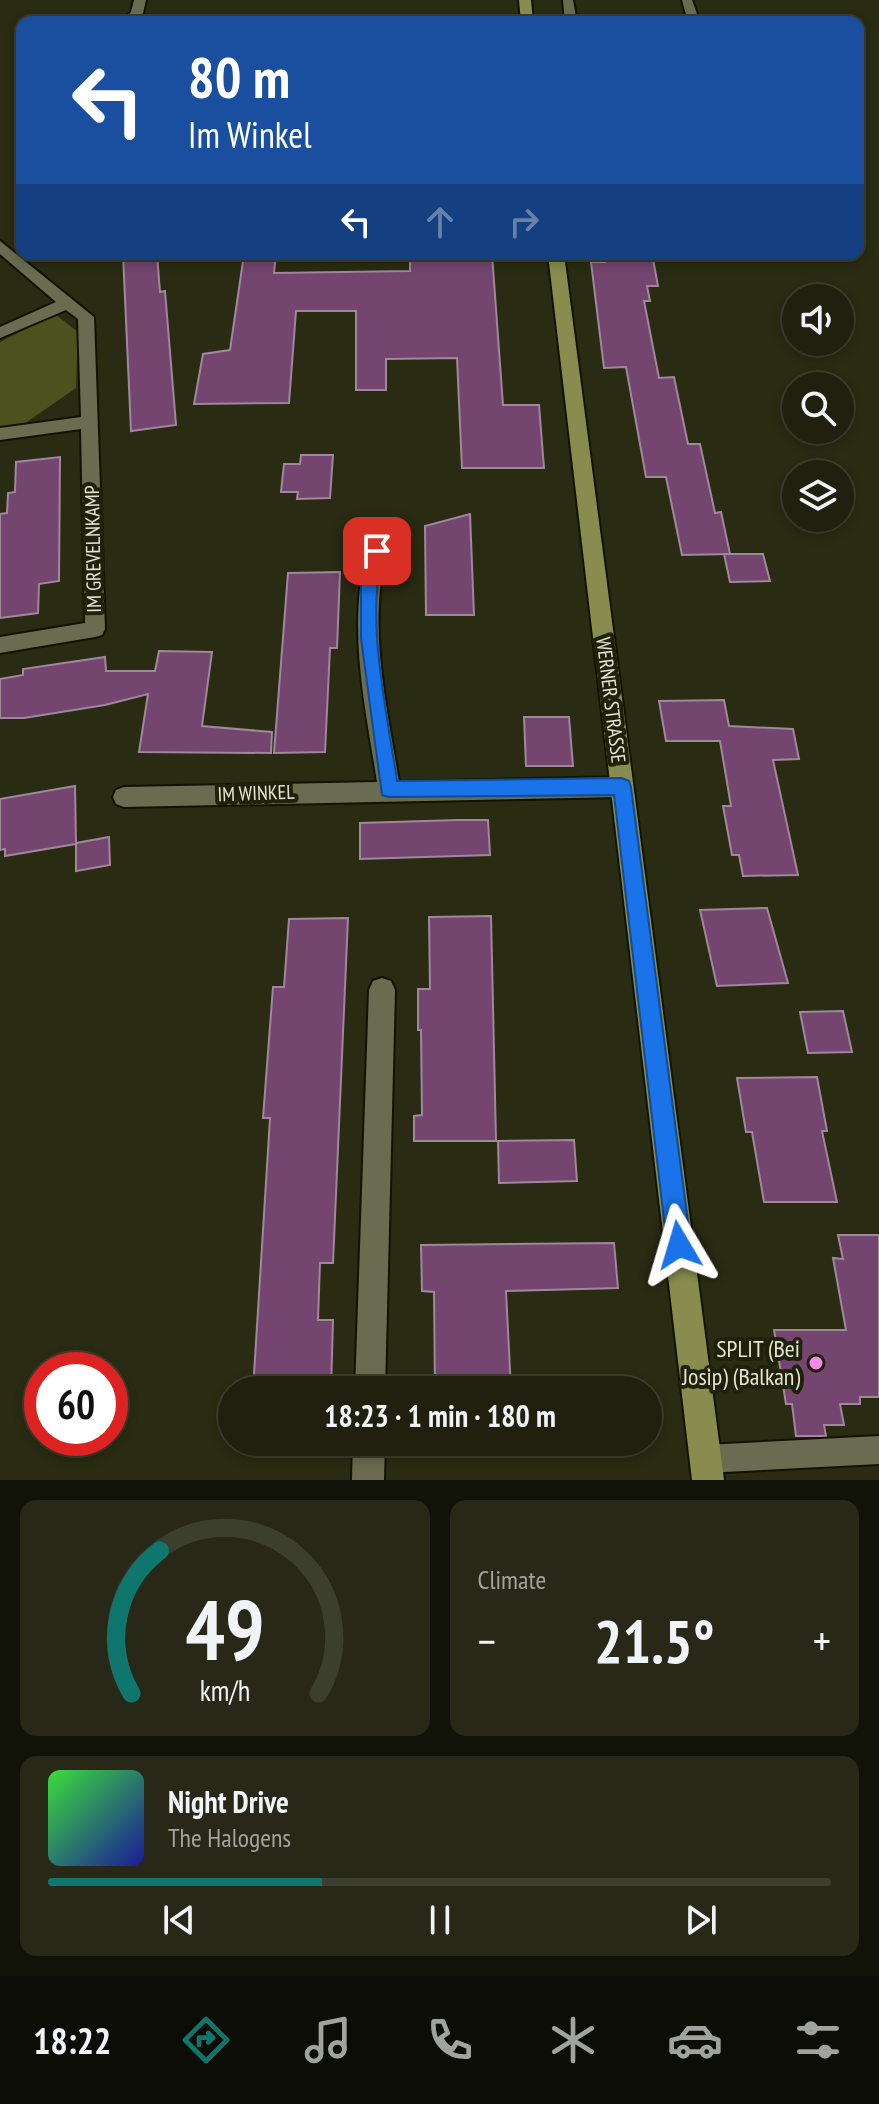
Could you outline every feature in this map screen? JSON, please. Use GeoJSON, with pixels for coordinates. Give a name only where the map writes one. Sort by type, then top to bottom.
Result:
{"type":"FeatureCollection","features":[{"type":"Feature","properties":{"kind":"main road","name":"WERNER STRASSE"},"geometry":{"type":"LineString","coordinates":[[557,260],[706,1470]]}},
{"type":"Feature","properties":{"kind":"street","name":"IM GREVELNKAMP"},"geometry":{"type":"LineString","coordinates":[[0,246],[16,260]]}},
{"type":"Feature","properties":{"kind":"street","name":"IM GREVELNKAMP"},"geometry":{"type":"LineString","coordinates":[[0,645],[95,629],[86,317],[16,260]]}},
{"type":"Feature","properties":{"kind":"street"},"geometry":{"type":"LineString","coordinates":[[0,333],[67,303]]}},
{"type":"Feature","properties":{"kind":"street"},"geometry":{"type":"LineString","coordinates":[[0,434],[90,422]]}},
{"type":"Feature","properties":{"kind":"street"},"geometry":{"type":"LineString","coordinates":[[377,551],[369,571],[369,638],[389,789]]}},
{"type":"Feature","properties":{"kind":"street","name":"IM WINKEL"},"geometry":{"type":"LineString","coordinates":[[124,797],[389,789],[622,787]]}},
{"type":"Feature","properties":{"kind":"street"},"geometry":{"type":"LineString","coordinates":[[370,1376],[382,990]]}},
{"type":"Feature","properties":{"kind":"street"},"geometry":{"type":"LineString","coordinates":[[368,1480],[369,1456]]}},
{"type":"Feature","properties":{"kind":"lane"},"geometry":{"type":"LineString","coordinates":[[706,1470],[879,1450]]}},
{"type":"Feature","properties":{"kind":"green space"},"geometry":{"type":"Polygon","coordinates":[[[55,314],[78,332],[76,388],[24,424],[0,427],[0,342],[55,314]]]}},
{"type":"Feature","properties":{"kind":"building"},"geometry":{"type":"Polygon","coordinates":[[[123,260],[157,260],[160,292],[165,291],[176,425],[131,431],[123,260]]]}},
{"type":"Feature","properties":{"kind":"building"},"geometry":{"type":"Polygon","coordinates":[[[243,260],[275,260],[274,273],[410,271],[410,260],[492,260],[503,405],[539,405],[544,468],[462,468],[457,358],[386,359],[386,390],[356,390],[356,311],[296,311],[289,403],[194,404],[203,354],[230,350],[243,260]]]}},
{"type":"Feature","properties":{"kind":"building"},"geometry":{"type":"Polygon","coordinates":[[[653,260],[658,286],[647,286],[650,301],[644,301],[659,378],[674,377],[688,444],[700,444],[715,513],[721,512],[730,554],[682,555],[666,477],[646,477],[626,367],[604,368],[591,262],[653,260]]]}},
{"type":"Feature","properties":{"kind":"building"},"geometry":{"type":"Polygon","coordinates":[[[301,455],[333,455],[330,498],[297,499],[298,492],[281,492],[284,464],[300,464],[301,455]]]}},
{"type":"Feature","properties":{"kind":"building"},"geometry":{"type":"Polygon","coordinates":[[[60,457],[59,581],[39,584],[38,613],[0,618],[0,514],[7,513],[8,493],[15,492],[16,462],[60,457]]]}},
{"type":"Feature","properties":{"kind":"building"},"geometry":{"type":"Polygon","coordinates":[[[470,514],[474,615],[426,615],[425,526],[470,514]]]}},
{"type":"Feature","properties":{"kind":"building"},"geometry":{"type":"Polygon","coordinates":[[[724,554],[763,554],[770,581],[730,582],[724,554]]]}},
{"type":"Feature","properties":{"kind":"building"},"geometry":{"type":"Polygon","coordinates":[[[340,572],[337,648],[330,648],[325,752],[274,753],[288,573],[340,572]]]}},
{"type":"Feature","properties":{"kind":"building"},"geometry":{"type":"Polygon","coordinates":[[[159,651],[212,652],[202,726],[272,732],[271,753],[139,752],[148,694],[105,705],[24,718],[0,718],[0,679],[23,675],[23,669],[105,657],[106,671],[155,671],[159,651]]]}},
{"type":"Feature","properties":{"kind":"building"},"geometry":{"type":"Polygon","coordinates":[[[724,700],[729,726],[793,729],[799,759],[773,760],[798,875],[743,876],[739,855],[732,855],[723,806],[731,806],[720,741],[666,741],[659,701],[724,700]]]}},
{"type":"Feature","properties":{"kind":"building"},"geometry":{"type":"Polygon","coordinates":[[[524,717],[569,717],[573,766],[526,766],[524,717]]]}},
{"type":"Feature","properties":{"kind":"building"},"geometry":{"type":"Polygon","coordinates":[[[75,786],[76,843],[109,837],[110,865],[76,871],[76,844],[5,856],[5,849],[0,850],[0,799],[75,786]]]}},
{"type":"Feature","properties":{"kind":"building"},"geometry":{"type":"Polygon","coordinates":[[[488,820],[490,855],[360,859],[360,823],[488,820]]]}},
{"type":"Feature","properties":{"kind":"building"},"geometry":{"type":"Polygon","coordinates":[[[767,908],[788,983],[717,986],[700,910],[767,908]]]}},
{"type":"Feature","properties":{"kind":"building"},"geometry":{"type":"Polygon","coordinates":[[[491,916],[496,1141],[414,1141],[414,1116],[422,1115],[418,989],[430,989],[429,917],[491,916]]]}},
{"type":"Feature","properties":{"kind":"building"},"geometry":{"type":"Polygon","coordinates":[[[348,918],[333,1263],[320,1263],[318,1320],[333,1320],[331,1376],[254,1376],[270,1118],[263,1118],[273,987],[284,987],[289,919],[348,918]]]}},
{"type":"Feature","properties":{"kind":"building"},"geometry":{"type":"Polygon","coordinates":[[[843,1011],[852,1052],[808,1053],[800,1012],[843,1011]]]}},
{"type":"Feature","properties":{"kind":"building"},"geometry":{"type":"Polygon","coordinates":[[[817,1077],[827,1131],[822,1131],[837,1202],[764,1202],[752,1132],[746,1132],[737,1078],[817,1077]]]}},
{"type":"Feature","properties":{"kind":"building"},"geometry":{"type":"Polygon","coordinates":[[[574,1140],[577,1181],[499,1183],[498,1141],[574,1140]]]}},
{"type":"Feature","properties":{"kind":"building"},"geometry":{"type":"Polygon","coordinates":[[[838,1235],[879,1235],[879,1397],[860,1397],[860,1404],[840,1404],[844,1425],[824,1425],[826,1436],[796,1436],[792,1404],[786,1404],[774,1330],[846,1330],[833,1258],[843,1259],[838,1235]]]}},
{"type":"Feature","properties":{"kind":"building"},"geometry":{"type":"Polygon","coordinates":[[[614,1243],[618,1288],[506,1291],[510,1376],[435,1376],[434,1292],[422,1291],[421,1245],[614,1243]]]}},
{"type":"Feature","properties":{"kind":"place","name":"SPLIT (Bei Josip) (Balkan)"},"geometry":{"type":"Point","coordinates":[816,1363]}},
{"type":"Feature","properties":{"kind":"route"},"geometry":{"type":"LineString","coordinates":[[377,551],[369,571],[369,638],[389,789],[622,787],[679,1245]]}}]}
